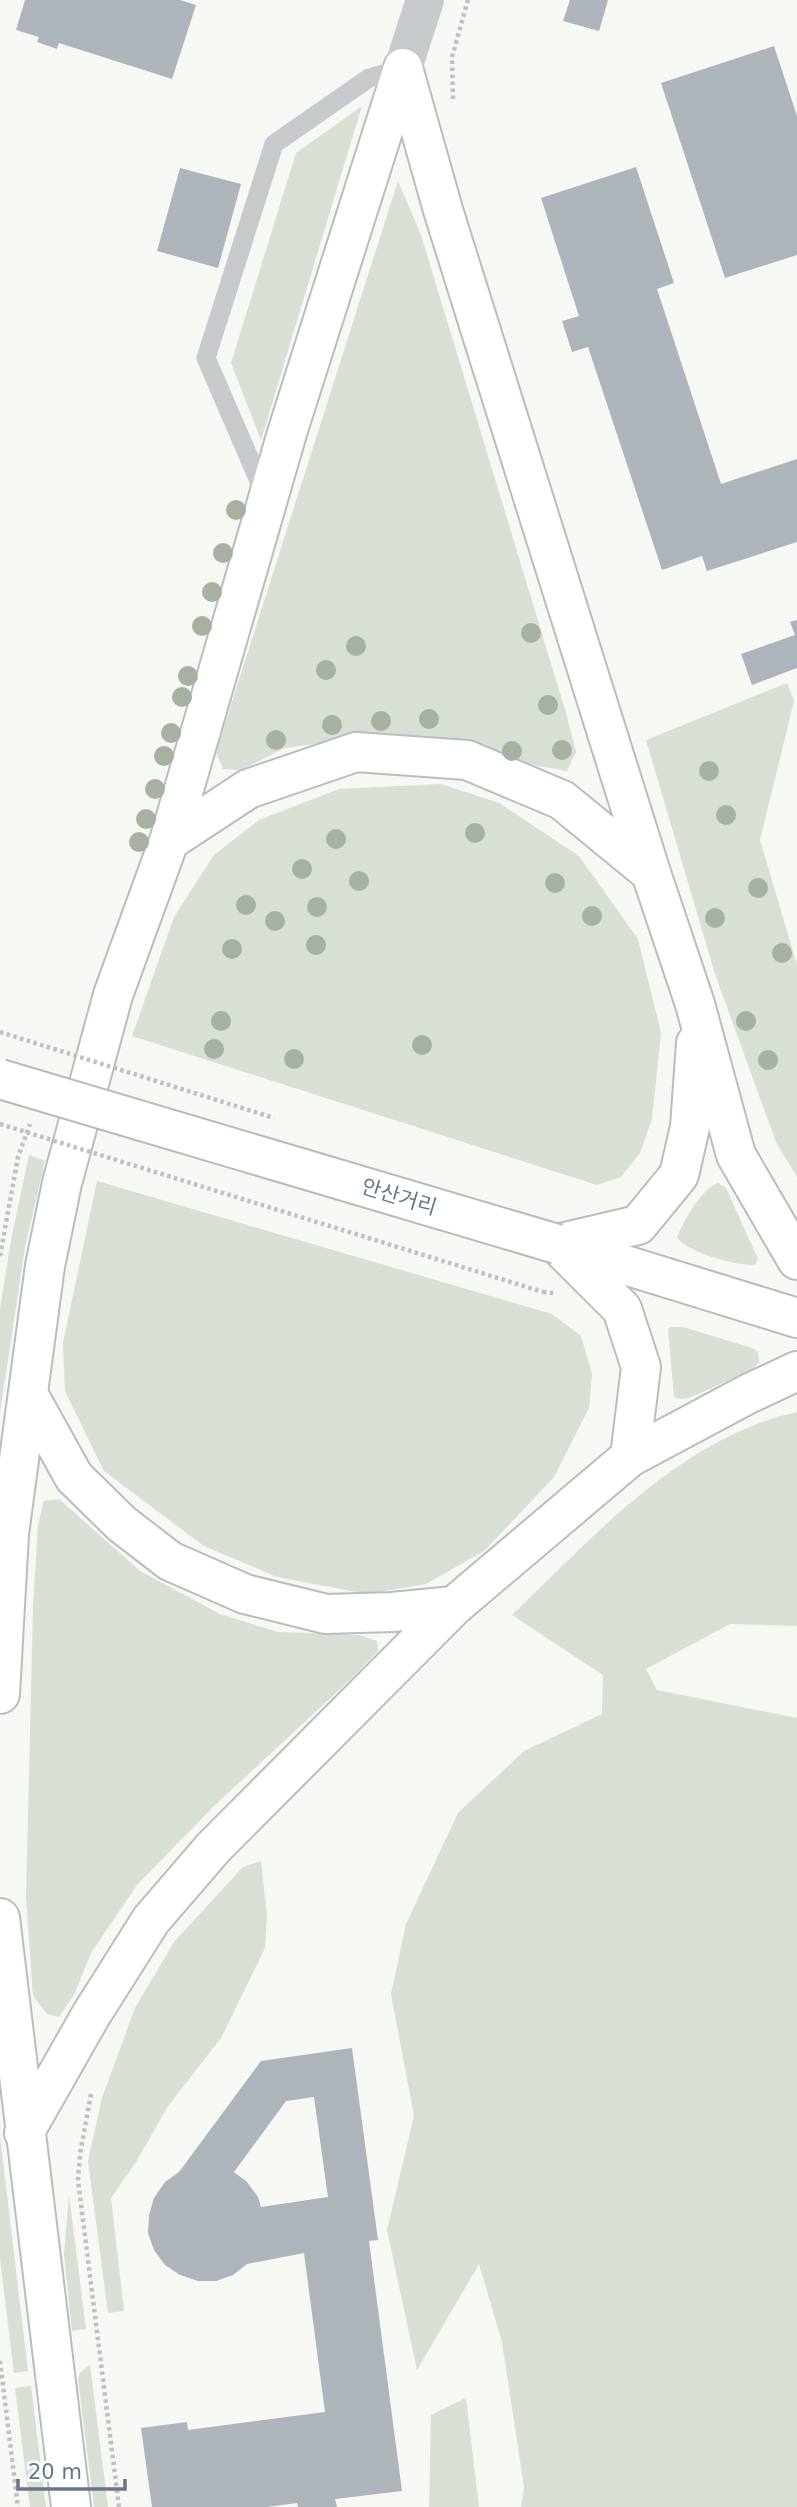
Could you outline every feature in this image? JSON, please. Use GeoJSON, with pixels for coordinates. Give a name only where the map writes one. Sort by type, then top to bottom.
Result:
{"type":"FeatureCollection","features":[{"type":"Feature","properties":{"kind":"street"},"geometry":{"type":"LineString","coordinates":[[0,1694],[9,1534],[45,1266],[62,1184],[113,995],[169,841],[291,420],[425,0]]}},
{"type":"Feature","properties":{"kind":"street"},"geometry":{"type":"LineString","coordinates":[[403,68],[447,224],[651,873],[698,1013],[736,1154],[797,1260]]}},
{"type":"Feature","properties":{"kind":"street"},"geometry":{"type":"LineString","coordinates":[[169,841],[248,789],[356,752],[467,760],[562,800],[651,873]]}},
{"type":"Feature","properties":{"kind":"street"},"geometry":{"type":"LineString","coordinates":[[557,1244],[638,1225],[678,1175],[690,1127],[698,1013]]}},
{"type":"Feature","properties":{"kind":"street","name":"안산거리"},"geometry":{"type":"LineString","coordinates":[[0,1079],[797,1318]]}},
{"type":"Feature","properties":{"kind":"street"},"geometry":{"type":"LineString","coordinates":[[557,1244],[622,1309],[641,1367],[630,1457]]}},
{"type":"Feature","properties":{"kind":"street"},"geometry":{"type":"LineString","coordinates":[[24,2133],[91,2015],[150,1920],[213,1848],[454,1606],[630,1457],[797,1371]]}},
{"type":"Feature","properties":{"kind":"street"},"geometry":{"type":"LineString","coordinates":[[28,1394],[74,1477],[122,1524],[170,1561],[245,1594],[326,1614],[392,1612],[454,1606]]}},
{"type":"Feature","properties":{"kind":"street"},"geometry":{"type":"LineString","coordinates":[[0,1919],[71,2507]]}},
{"type":"Feature","properties":{"kind":"lane"},"geometry":{"type":"LineString","coordinates":[[268,501],[206,358],[274,144],[369,78],[403,68]]}},
{"type":"Feature","properties":{"kind":"path"},"geometry":{"type":"LineString","coordinates":[[0,1124],[543,1292],[562,1294]]}},
{"type":"Feature","properties":{"kind":"path"},"geometry":{"type":"LineString","coordinates":[[94,2086],[80,2154],[78,2180],[119,2507]]}},
{"type":"Feature","properties":{"kind":"path"},"geometry":{"type":"LineString","coordinates":[[0,2361],[18,2507]]}},
{"type":"Feature","properties":{"kind":"shaded area"},"geometry":{"type":"Polygon","coordinates":[[[362,106],[261,440],[231,363],[296,153],[362,106]]]}},
{"type":"Feature","properties":{"kind":"shaded area"},"geometry":{"type":"Polygon","coordinates":[[[398,181],[421,235],[566,713],[576,752],[567,771],[528,764],[483,747],[417,737],[345,740],[285,748],[241,770],[223,769],[216,752],[398,181]]]}},
{"type":"Feature","properties":{"kind":"shaded area"},"geometry":{"type":"Polygon","coordinates":[[[787,683],[794,701],[760,840],[797,965],[797,1177],[776,1142],[715,974],[646,740],[787,683]]]}},
{"type":"Feature","properties":{"kind":"shaded area"},"geometry":{"type":"Polygon","coordinates":[[[441,784],[499,803],[579,856],[638,939],[661,1033],[652,1119],[640,1153],[621,1177],[597,1185],[132,1036],[174,917],[214,855],[259,820],[339,789],[441,784]]]}},
{"type":"Feature","properties":{"kind":"shaded area"},"geometry":{"type":"Polygon","coordinates":[[[29,1155],[45,1161],[25,1247],[0,1413],[0,1309],[29,1155]]]}},
{"type":"Feature","properties":{"kind":"shaded area"},"geometry":{"type":"Polygon","coordinates":[[[97,1181],[552,1314],[581,1336],[592,1374],[589,1408],[554,1477],[484,1551],[426,1584],[367,1594],[277,1577],[204,1546],[104,1471],[65,1391],[63,1343],[97,1181]]]}},
{"type":"Feature","properties":{"kind":"shaded area"},"geometry":{"type":"Polygon","coordinates":[[[718,1183],[726,1188],[758,1259],[755,1265],[701,1253],[682,1243],[677,1237],[700,1198],[718,1183]]]}},
{"type":"Feature","properties":{"kind":"shaded area"},"geometry":{"type":"Polygon","coordinates":[[[683,1327],[752,1348],[758,1352],[759,1362],[752,1370],[689,1398],[674,1397],[668,1329],[683,1327]]]}},
{"type":"Feature","properties":{"kind":"shaded area"},"geometry":{"type":"Polygon","coordinates":[[[797,1412],[797,1626],[730,1624],[646,1669],[657,1690],[797,1718],[797,2507],[521,2507],[524,2487],[502,2342],[479,2264],[417,2370],[387,2230],[414,2116],[391,1994],[406,1924],[458,1813],[524,1751],[602,1714],[603,1675],[512,1615],[608,1523],[677,1467],[715,1444],[755,1425],[797,1412]]]}},
{"type":"Feature","properties":{"kind":"shaded area"},"geometry":{"type":"Polygon","coordinates":[[[59,1499],[140,1571],[220,1614],[278,1632],[360,1635],[377,1641],[378,1651],[213,1807],[137,1885],[91,1953],[75,1993],[59,2017],[47,2014],[33,1996],[26,1897],[33,1608],[38,1525],[44,1501],[59,1499]]]}},
{"type":"Feature","properties":{"kind":"shaded area"},"geometry":{"type":"Polygon","coordinates":[[[261,1861],[267,1916],[265,1948],[221,2038],[168,2106],[136,2162],[111,2198],[124,2311],[108,2313],[88,2161],[102,2098],[135,2008],[174,1942],[243,1867],[261,1861]]]}},
{"type":"Feature","properties":{"kind":"shaded area"},"geometry":{"type":"Polygon","coordinates":[[[0,2136],[28,2371],[14,2373],[0,2259],[0,2136]]]}},
{"type":"Feature","properties":{"kind":"shaded area"},"geometry":{"type":"Polygon","coordinates":[[[69,2195],[86,2329],[72,2331],[64,2254],[69,2195]]]}},
{"type":"Feature","properties":{"kind":"shaded area"},"geometry":{"type":"Polygon","coordinates":[[[90,2365],[108,2507],[94,2507],[78,2379],[80,2373],[90,2365]]]}},
{"type":"Feature","properties":{"kind":"shaded area"},"geometry":{"type":"Polygon","coordinates":[[[31,2386],[46,2507],[30,2507],[15,2388],[31,2386]]]}},
{"type":"Feature","properties":{"kind":"shaded area"},"geometry":{"type":"Polygon","coordinates":[[[466,2398],[479,2507],[429,2507],[431,2415],[466,2398]]]}},
{"type":"Feature","properties":{"kind":"building"},"geometry":{"type":"Polygon","coordinates":[[[25,0],[180,0],[196,5],[172,79],[59,43],[57,49],[37,42],[39,37],[16,30],[25,0]]]}},
{"type":"Feature","properties":{"kind":"building"},"geometry":{"type":"Polygon","coordinates":[[[570,0],[608,0],[599,31],[563,21],[570,0]]]}},
{"type":"Feature","properties":{"kind":"building"},"geometry":{"type":"Polygon","coordinates":[[[774,46],[797,116],[797,255],[725,278],[661,83],[774,46]]]}},
{"type":"Feature","properties":{"kind":"building"},"geometry":{"type":"Polygon","coordinates":[[[636,167],[674,283],[657,289],[721,484],[797,459],[797,542],[707,571],[702,556],[662,570],[588,347],[572,352],[562,321],[579,316],[541,198],[636,167]]]}},
{"type":"Feature","properties":{"kind":"building"},"geometry":{"type":"Polygon","coordinates":[[[180,168],[241,184],[218,268],[157,251],[180,168]]]}},
{"type":"Feature","properties":{"kind":"building"},"geometry":{"type":"Polygon","coordinates":[[[797,620],[797,668],[752,685],[741,654],[795,635],[790,622],[797,620]]]}},
{"type":"Feature","properties":{"kind":"building"},"geometry":{"type":"Polygon","coordinates":[[[352,2048],[378,2240],[369,2241],[402,2491],[335,2499],[337,2507],[298,2507],[297,2503],[267,2507],[152,2507],[141,2428],[187,2422],[188,2430],[325,2412],[304,2253],[247,2264],[233,2275],[216,2281],[198,2281],[180,2275],[165,2265],[154,2250],[148,2233],[154,2198],[165,2182],[179,2172],[261,2061],[352,2048]],[[314,2097],[286,2101],[234,2172],[247,2182],[258,2197],[261,2207],[328,2197],[314,2097]]]}}]}
